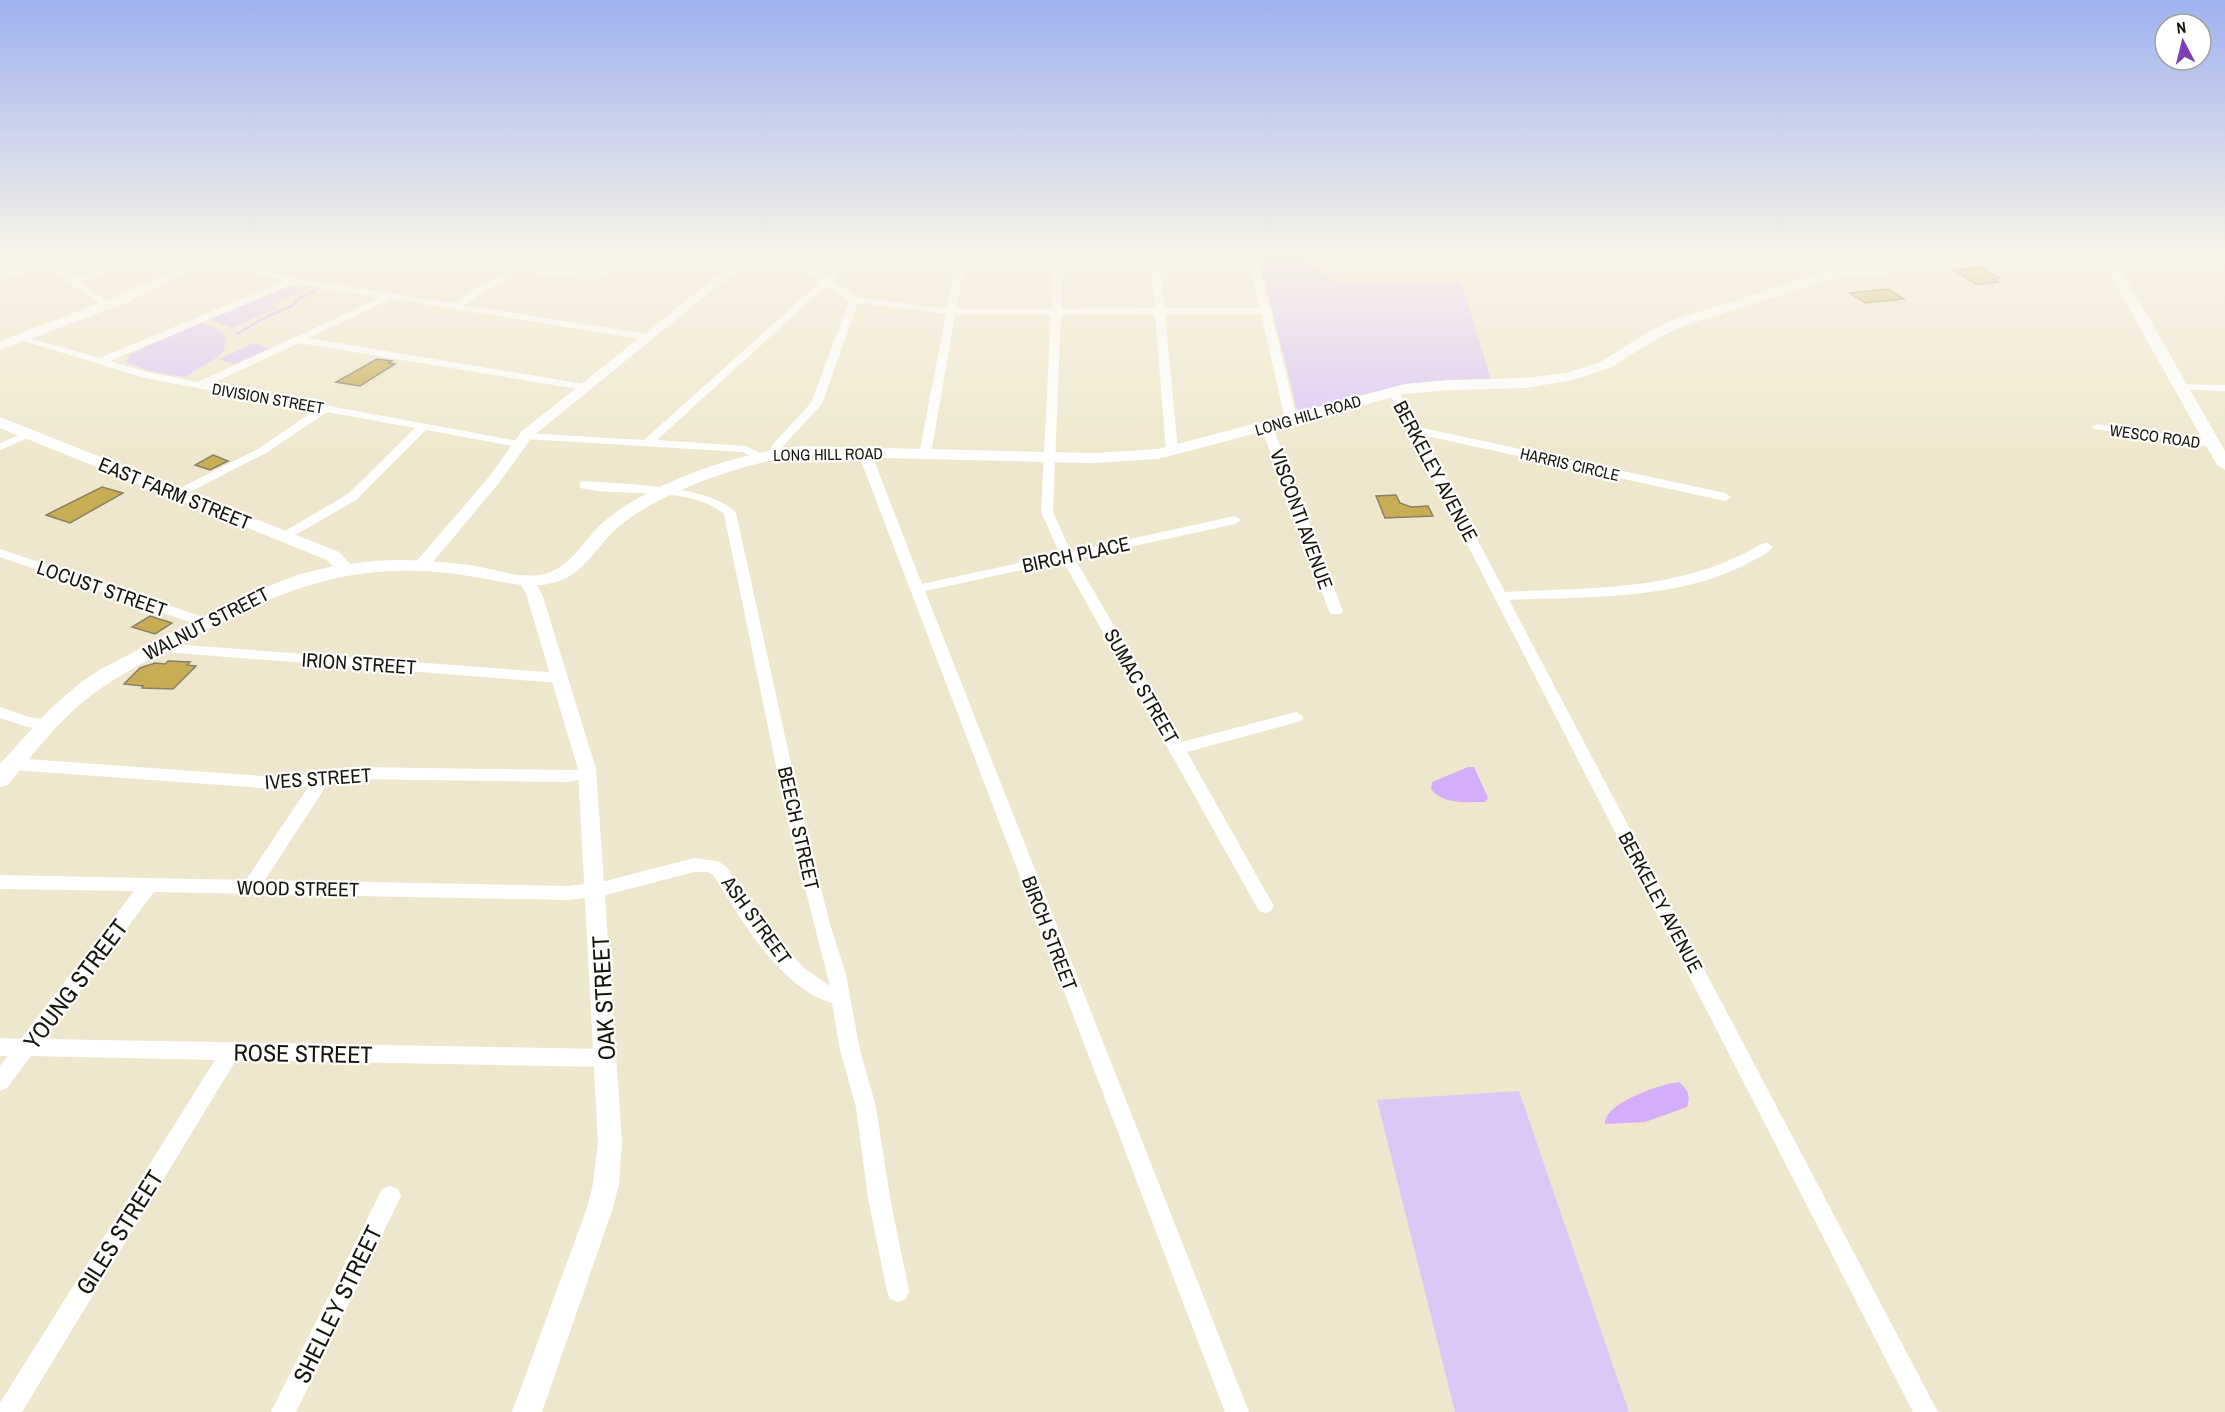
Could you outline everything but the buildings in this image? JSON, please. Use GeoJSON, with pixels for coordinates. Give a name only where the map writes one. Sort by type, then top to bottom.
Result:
{"type":"FeatureCollection","features":[{"type":"Feature","properties":{"kind":"main road"},"geometry":{"type":"LineString","coordinates":[[0,346],[62,323]]}},
{"type":"Feature","properties":{"kind":"main road","name":"LONG HILL ROAD"},"geometry":{"type":"LineString","coordinates":[[527,580],[543,580],[568,570],[613,523],[638,507],[669,492],[766,455],[794,451],[1116,458],[1172,451],[1394,392],[1436,385],[1526,383],[1568,377],[1611,362],[1653,335],[1678,323]]}},
{"type":"Feature","properties":{"kind":"main road"},"geometry":{"type":"LineString","coordinates":[[2144,323],[2225,465]]}},
{"type":"Feature","properties":{"kind":"main road","name":"EAST FARM STREET"},"geometry":{"type":"LineString","coordinates":[[0,422],[337,558],[344,570]]}},
{"type":"Feature","properties":{"kind":"main road","name":"WALNUT STREET"},"geometry":{"type":"LineString","coordinates":[[0,779],[47,724],[97,681],[204,622],[270,590],[313,576],[376,566],[422,566],[527,580]]}},
{"type":"Feature","properties":{"kind":"street"},"geometry":{"type":"LineString","coordinates":[[100,362],[194,323]]}},
{"type":"Feature","properties":{"kind":"street"},"geometry":{"type":"LineString","coordinates":[[200,385],[335,323]]}},
{"type":"Feature","properties":{"kind":"street"},"geometry":{"type":"LineString","coordinates":[[552,323],[647,338]]}},
{"type":"Feature","properties":{"kind":"street"},"geometry":{"type":"LineString","coordinates":[[422,566],[494,480],[521,440],[666,323]]}},
{"type":"Feature","properties":{"kind":"street"},"geometry":{"type":"LineString","coordinates":[[646,444],[781,323]]}},
{"type":"Feature","properties":{"kind":"street"},"geometry":{"type":"LineString","coordinates":[[766,455],[816,404],[846,323]]}},
{"type":"Feature","properties":{"kind":"street"},"geometry":{"type":"LineString","coordinates":[[925,454],[949,323]]}},
{"type":"Feature","properties":{"kind":"street","name":"SUMAC STREET"},"geometry":{"type":"LineString","coordinates":[[1055,323],[1047,513],[1067,556],[1178,748],[1265,906]]}},
{"type":"Feature","properties":{"kind":"street"},"geometry":{"type":"LineString","coordinates":[[1160,323],[1172,451]]}},
{"type":"Feature","properties":{"kind":"street"},"geometry":{"type":"LineString","coordinates":[[1267,323],[1291,419]]}},
{"type":"Feature","properties":{"kind":"street","name":"DIVISION STREET"},"geometry":{"type":"LineString","coordinates":[[22,339],[145,375],[424,426],[521,440],[746,449],[766,455]]}},
{"type":"Feature","properties":{"kind":"street"},"geometry":{"type":"LineString","coordinates":[[300,340],[584,387]]}},
{"type":"Feature","properties":{"kind":"street"},"geometry":{"type":"LineString","coordinates":[[2180,387],[2225,388]]}},
{"type":"Feature","properties":{"kind":"street","name":"BERKELEY AVENUE"},"geometry":{"type":"LineString","coordinates":[[1394,392],[1416,430],[1926,1412]]}},
{"type":"Feature","properties":{"kind":"street"},"geometry":{"type":"LineString","coordinates":[[178,494],[262,451],[325,408]]}},
{"type":"Feature","properties":{"kind":"street"},"geometry":{"type":"LineString","coordinates":[[285,537],[352,497],[424,426]]}},
{"type":"Feature","properties":{"kind":"street","name":"VISCONTI AVENUE"},"geometry":{"type":"LineString","coordinates":[[1267,427],[1336,611]]}},
{"type":"Feature","properties":{"kind":"street","name":"WESCO ROAD"},"geometry":{"type":"LineString","coordinates":[[2098,427],[2212,444]]}},
{"type":"Feature","properties":{"kind":"street","name":"HARRIS CIRCLE"},"geometry":{"type":"LineString","coordinates":[[1416,430],[1725,497]]}},
{"type":"Feature","properties":{"kind":"street"},"geometry":{"type":"LineString","coordinates":[[0,447],[29,434]]}},
{"type":"Feature","properties":{"kind":"street","name":"BIRCH STREET"},"geometry":{"type":"LineString","coordinates":[[866,453],[1237,1412]]}},
{"type":"Feature","properties":{"kind":"street","name":"BEECH STREET"},"geometry":{"type":"LineString","coordinates":[[584,485],[669,492],[719,504],[730,513],[793,809],[821,924],[834,961],[850,1050],[866,1107],[879,1198],[898,1291]]}},
{"type":"Feature","properties":{"kind":"street","name":"BIRCH PLACE"},"geometry":{"type":"LineString","coordinates":[[917,589],[1235,520]]}},
{"type":"Feature","properties":{"kind":"street"},"geometry":{"type":"LineString","coordinates":[[1501,596],[1641,588],[1676,582],[1728,568],[1753,558],[1767,547]]}},
{"type":"Feature","properties":{"kind":"street","name":"LOCUST STREET"},"geometry":{"type":"LineString","coordinates":[[0,553],[204,622]]}},
{"type":"Feature","properties":{"kind":"street","name":"OAK STREET"},"geometry":{"type":"LineString","coordinates":[[527,580],[535,597],[583,749],[588,774],[610,1142],[603,1197],[527,1412]]}},
{"type":"Feature","properties":{"kind":"street","name":"IRION STREET"},"geometry":{"type":"LineString","coordinates":[[157,648],[560,678]]}},
{"type":"Feature","properties":{"kind":"street"},"geometry":{"type":"LineString","coordinates":[[0,712],[28,723],[47,724]]}},
{"type":"Feature","properties":{"kind":"street"},"geometry":{"type":"LineString","coordinates":[[1178,748],[1296,717]]}},
{"type":"Feature","properties":{"kind":"street","name":"IVES STREET"},"geometry":{"type":"LineString","coordinates":[[13,764],[275,783],[295,783],[352,773],[566,776],[588,774]]}},
{"type":"Feature","properties":{"kind":"street"},"geometry":{"type":"LineString","coordinates":[[251,887],[324,777]]}},
{"type":"Feature","properties":{"kind":"street","name":"ASH STREET"},"geometry":{"type":"LineString","coordinates":[[596,890],[694,865],[716,868],[724,875],[754,924],[798,975],[820,991],[842,997]]}},
{"type":"Feature","properties":{"kind":"street","name":"WOOD STREET"},"geometry":{"type":"LineString","coordinates":[[0,882],[568,893],[596,890]]}},
{"type":"Feature","properties":{"kind":"street","name":"YOUNG STREET"},"geometry":{"type":"LineString","coordinates":[[0,1082],[149,885]]}},
{"type":"Feature","properties":{"kind":"street","name":"ROSE STREET"},"geometry":{"type":"LineString","coordinates":[[0,1047],[606,1058]]}},
{"type":"Feature","properties":{"kind":"street","name":"GILES STREET"},"geometry":{"type":"LineString","coordinates":[[8,1412],[230,1052]]}},
{"type":"Feature","properties":{"kind":"street","name":"SHELLEY STREET"},"geometry":{"type":"LineString","coordinates":[[283,1412],[390,1196]]}},
{"type":"Feature","properties":{"kind":"shaded area"},"geometry":{"type":"Polygon","coordinates":[[[199,323],[222,331],[227,340],[219,356],[185,377],[150,371],[127,363],[131,354],[199,323]]]}},
{"type":"Feature","properties":{"kind":"shaded area"},"geometry":{"type":"Polygon","coordinates":[[[219,323],[243,323],[231,328],[219,323]]]}},
{"type":"Feature","properties":{"kind":"shaded area"},"geometry":{"type":"Polygon","coordinates":[[[1275,323],[1474,323],[1491,380],[1413,385],[1356,396],[1312,409],[1297,409],[1275,323]]]}},
{"type":"Feature","properties":{"kind":"shaded area"},"geometry":{"type":"Polygon","coordinates":[[[254,343],[269,349],[234,364],[219,359],[254,343]]]}},
{"type":"Feature","properties":{"kind":"shaded area"},"geometry":{"type":"Polygon","coordinates":[[[1468,767],[1474,767],[1488,798],[1485,802],[1448,800],[1431,789],[1432,782],[1468,767]]]}},
{"type":"Feature","properties":{"kind":"shaded area"},"geometry":{"type":"Polygon","coordinates":[[[1679,1082],[1688,1093],[1687,1107],[1645,1122],[1605,1124],[1607,1116],[1623,1102],[1660,1086],[1679,1082]]]}},
{"type":"Feature","properties":{"kind":"shaded area"},"geometry":{"type":"Polygon","coordinates":[[[1519,1091],[1629,1412],[1455,1412],[1377,1100],[1519,1091]]]}},
{"type":"Feature","properties":{"kind":"waterway"},"geometry":{"type":"LineString","coordinates":[[237,334],[256,323]]}}]}
